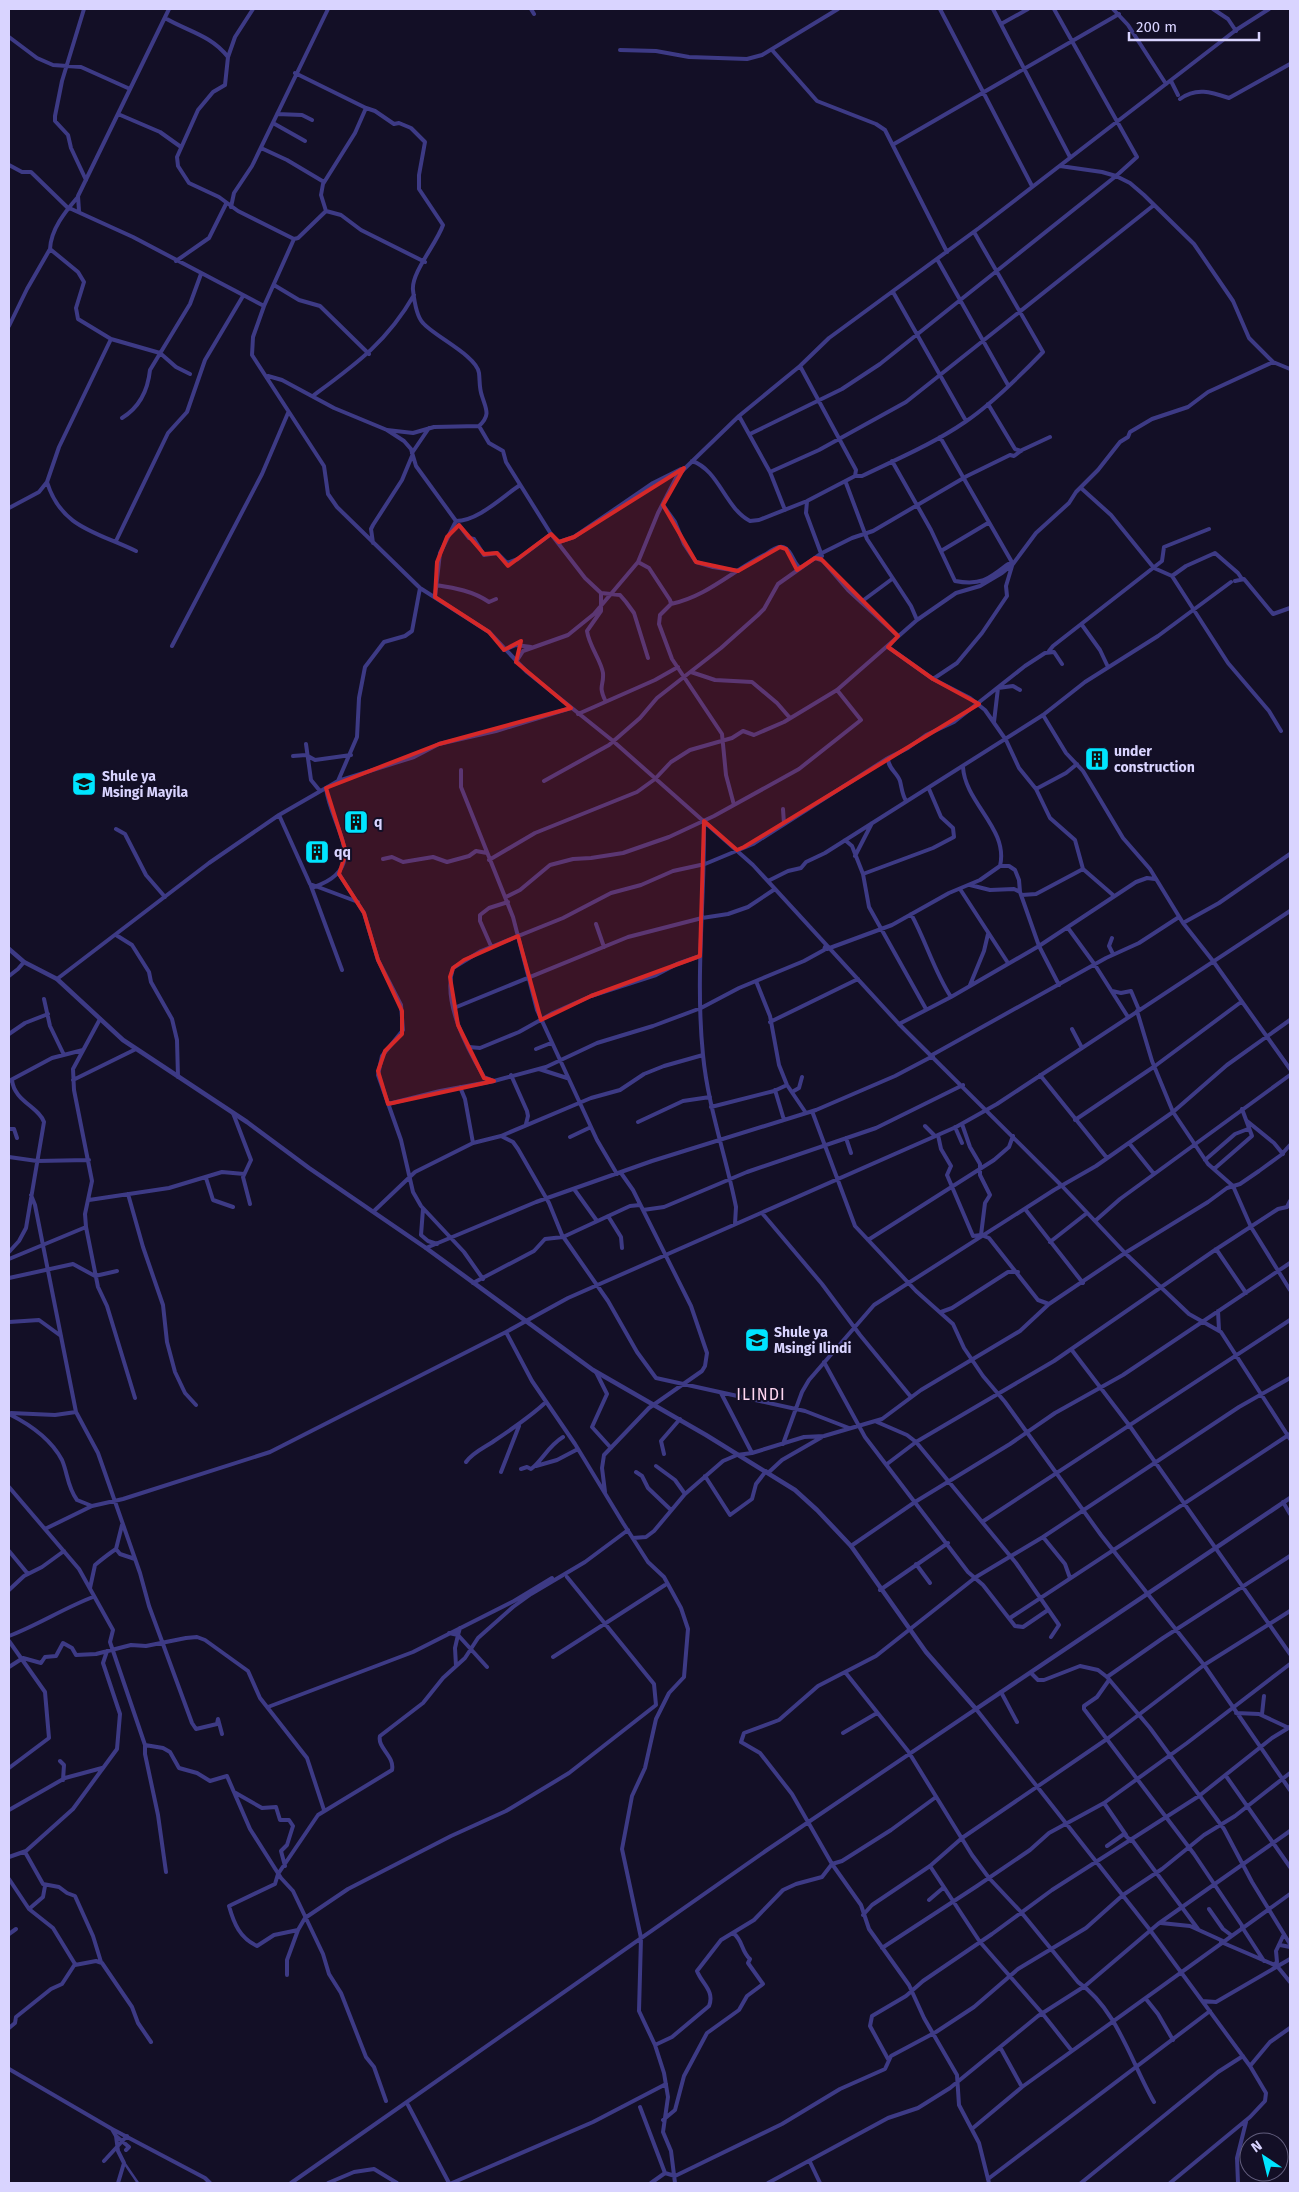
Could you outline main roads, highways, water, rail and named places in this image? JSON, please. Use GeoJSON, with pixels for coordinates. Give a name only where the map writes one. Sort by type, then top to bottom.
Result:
{"type":"FeatureCollection","features":[{"type":"Feature","properties":{"kind":"place","name":"under construction"},"geometry":{"type":"Point","coordinates":[1097,759]}},
{"type":"Feature","properties":{"kind":"place","name":"Shule ya Msingi Mayila"},"geometry":{"type":"Point","coordinates":[84,784]}},
{"type":"Feature","properties":{"kind":"place","name":"q"},"geometry":{"type":"Point","coordinates":[356,822]}},
{"type":"Feature","properties":{"kind":"place","name":"qq"},"geometry":{"type":"Point","coordinates":[317,852]}},
{"type":"Feature","properties":{"kind":"place","name":"Shule ya Msingi Ilindi"},"geometry":{"type":"Point","coordinates":[757,1340]}},
{"type":"Feature","properties":{"kind":"district","name":"ILINDI"},"geometry":{"type":"Point","coordinates":[761,1394]}}]}
